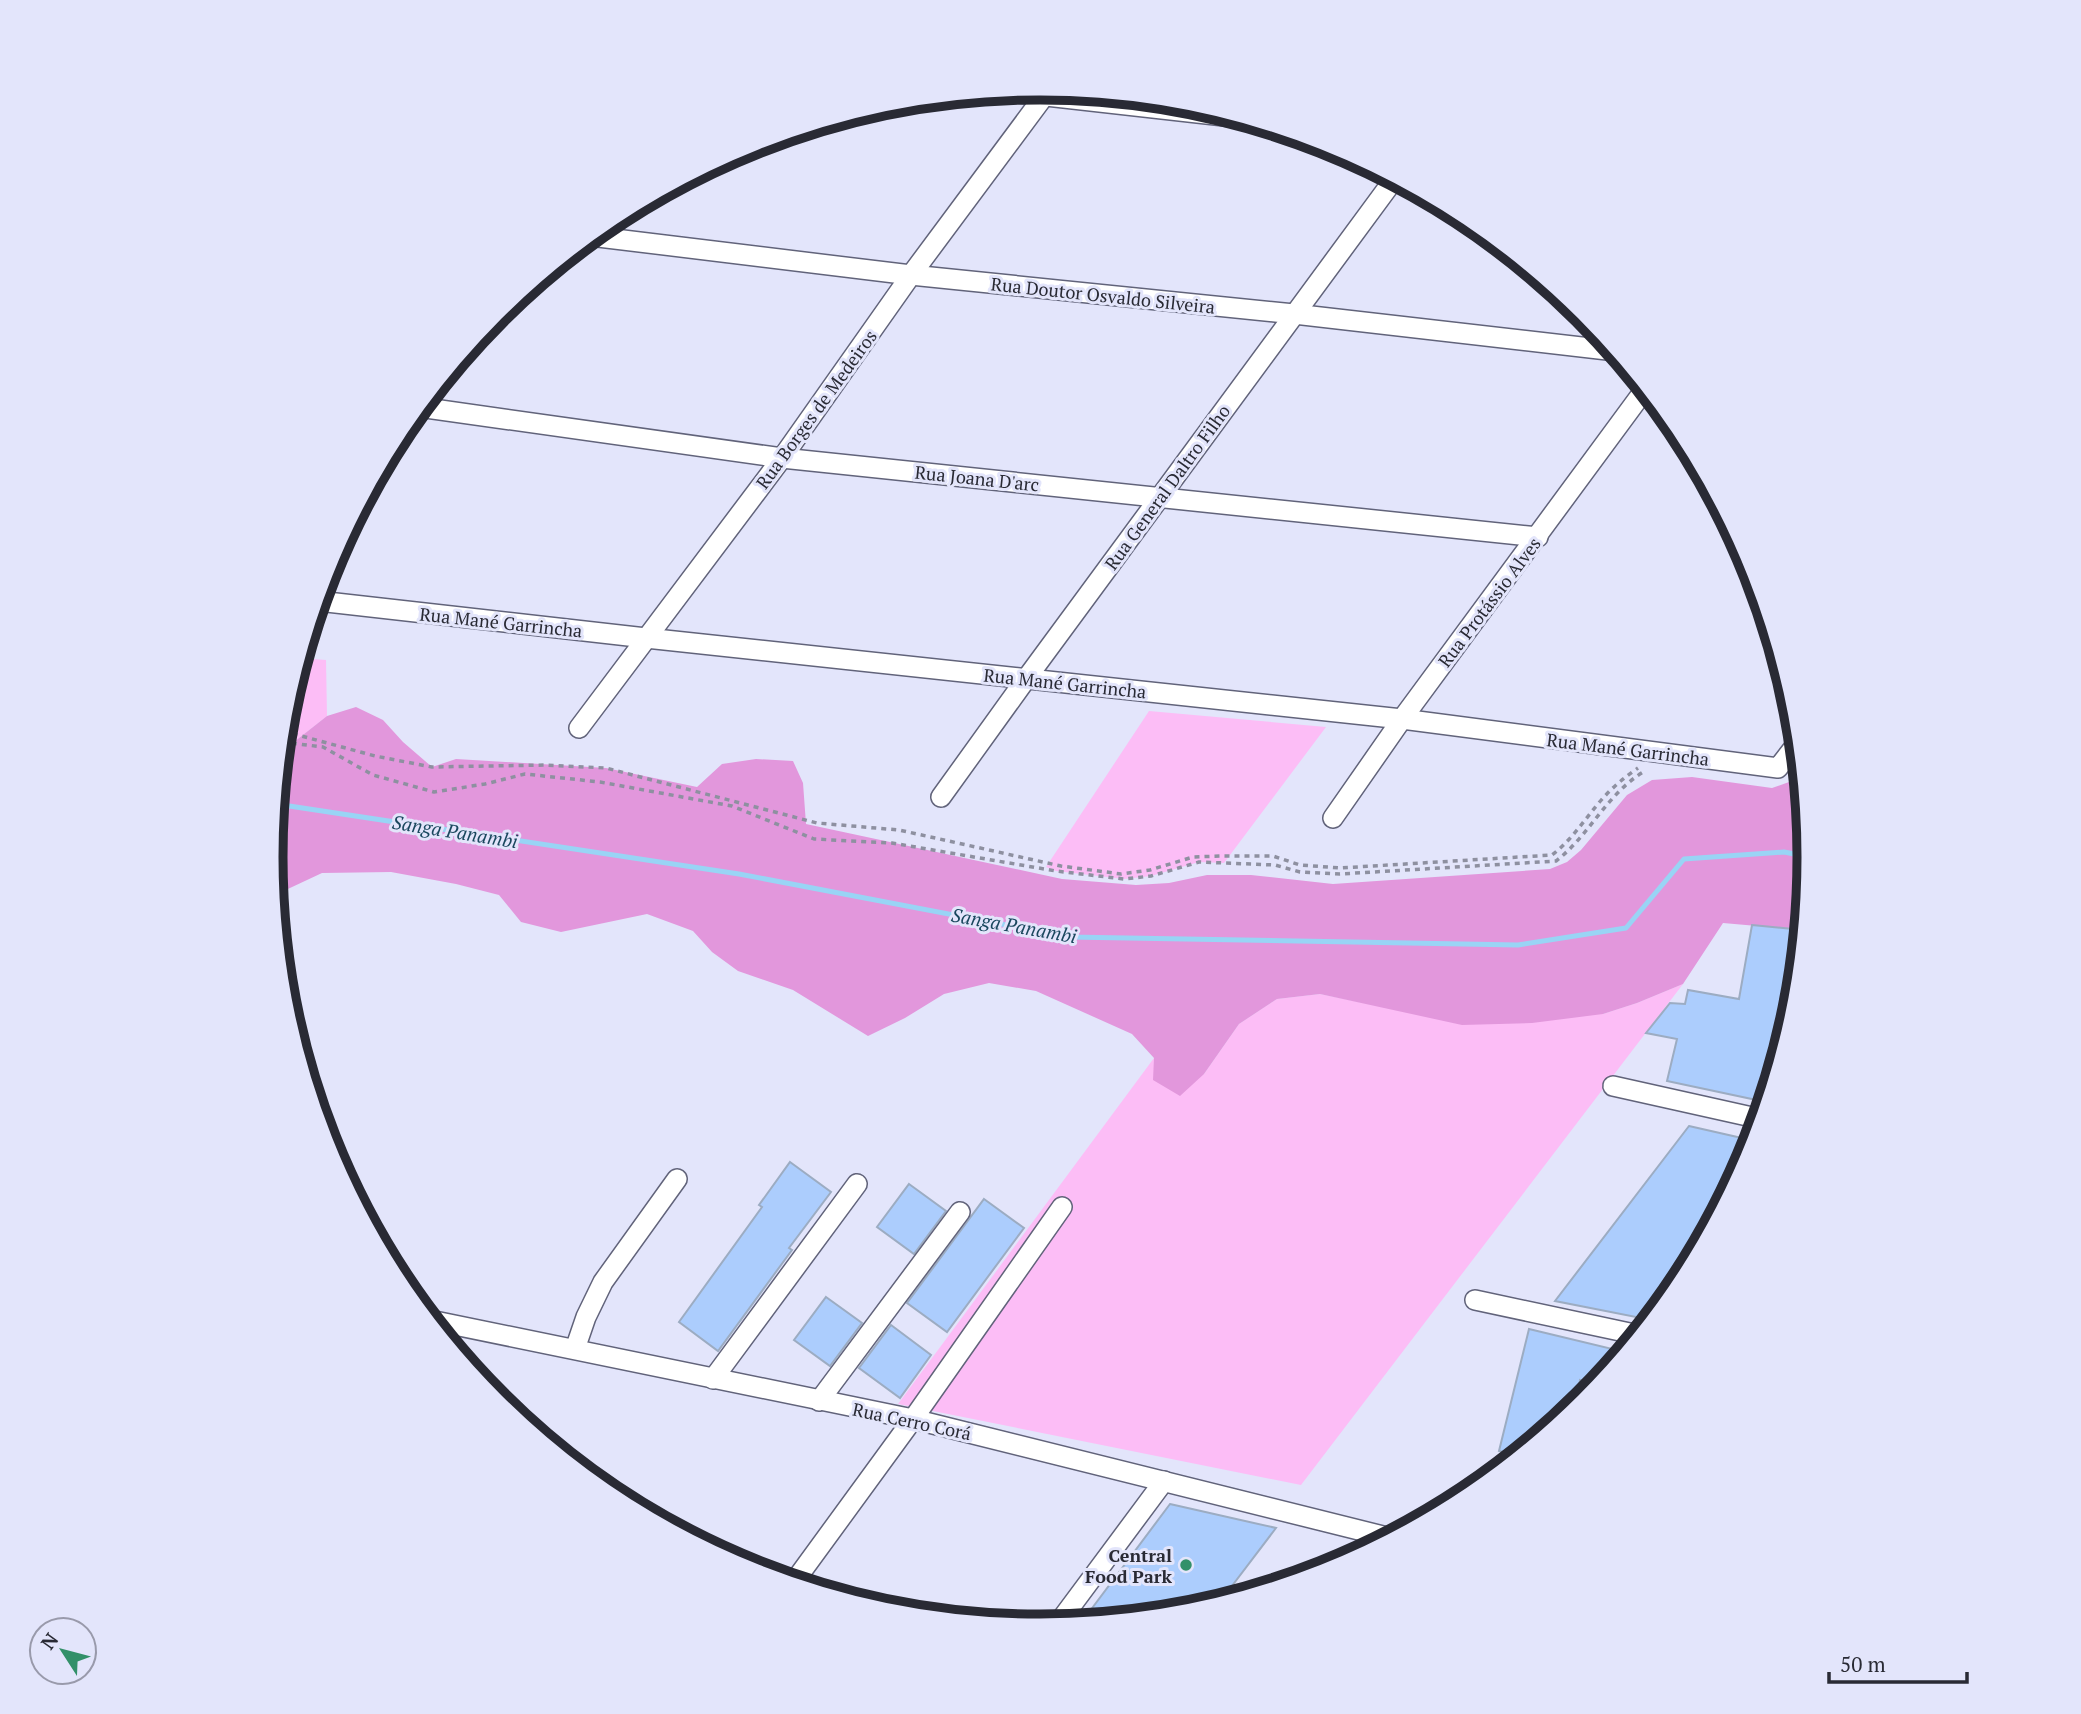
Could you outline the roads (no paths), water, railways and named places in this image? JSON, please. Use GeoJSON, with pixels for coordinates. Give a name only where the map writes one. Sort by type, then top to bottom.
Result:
{"type":"FeatureCollection","features":[{"type":"Feature","properties":{"kind":"street","name":"Rua Borges de Medeiros"},"geometry":{"type":"LineString","coordinates":[[579,728],[782,458],[911,275],[1042,100]]}},
{"type":"Feature","properties":{"kind":"street","name":"Rua General Daltro Filho"},"geometry":{"type":"LineString","coordinates":[[941,797],[1389,186]]}},
{"type":"Feature","properties":{"kind":"street","name":"Rua Doutor Osvaldo Silveira"},"geometry":{"type":"LineString","coordinates":[[605,238],[911,275],[1294,314],[1602,349]]}},
{"type":"Feature","properties":{"kind":"street","name":"Rua Protássio Alves"},"geometry":{"type":"LineString","coordinates":[[1333,818],[1402,719],[1641,395]]}},
{"type":"Feature","properties":{"kind":"street","name":"Rua Joana D'arc"},"geometry":{"type":"LineString","coordinates":[[431,409],[782,458],[1538,537]]}},
{"type":"Feature","properties":{"kind":"street","name":"Rua Mané Garrincha"},"geometry":{"type":"LineString","coordinates":[[328,602],[1402,719],[1778,768],[1790,752]]}},
{"type":"Feature","properties":{"kind":"street"},"geometry":{"type":"LineString","coordinates":[[1613,1086],[1752,1117]]}},
{"type":"Feature","properties":{"kind":"street"},"geometry":{"type":"LineString","coordinates":[[575,1349],[586,1317],[603,1282],[677,1179]]}},
{"type":"Feature","properties":{"kind":"street"},"geometry":{"type":"LineString","coordinates":[[713,1379],[857,1184]]}},
{"type":"Feature","properties":{"kind":"street"},"geometry":{"type":"LineString","coordinates":[[800,1575],[1062,1207]]}},
{"type":"Feature","properties":{"kind":"street"},"geometry":{"type":"LineString","coordinates":[[820,1401],[960,1212]]}},
{"type":"Feature","properties":{"kind":"street"},"geometry":{"type":"LineString","coordinates":[[1475,1300],[1629,1333]]}},
{"type":"Feature","properties":{"kind":"street","name":"Rua Cerro Corá"},"geometry":{"type":"LineString","coordinates":[[444,1323],[913,1419],[1378,1535]]}},
{"type":"Feature","properties":{"kind":"street"},"geometry":{"type":"LineString","coordinates":[[1066,1613],[1164,1482]]}},
{"type":"Feature","properties":{"kind":"waterway","name":"Sanga Panambi"},"geometry":{"type":"LineString","coordinates":[[285,805],[739,874],[1069,937],[1518,945],[1626,928],[1684,859],[1784,852],[1798,855]]}},
{"type":"Feature","properties":{"kind":"place","name":"Central Food Park"},"geometry":{"type":"Point","coordinates":[1186,1565]}}]}
